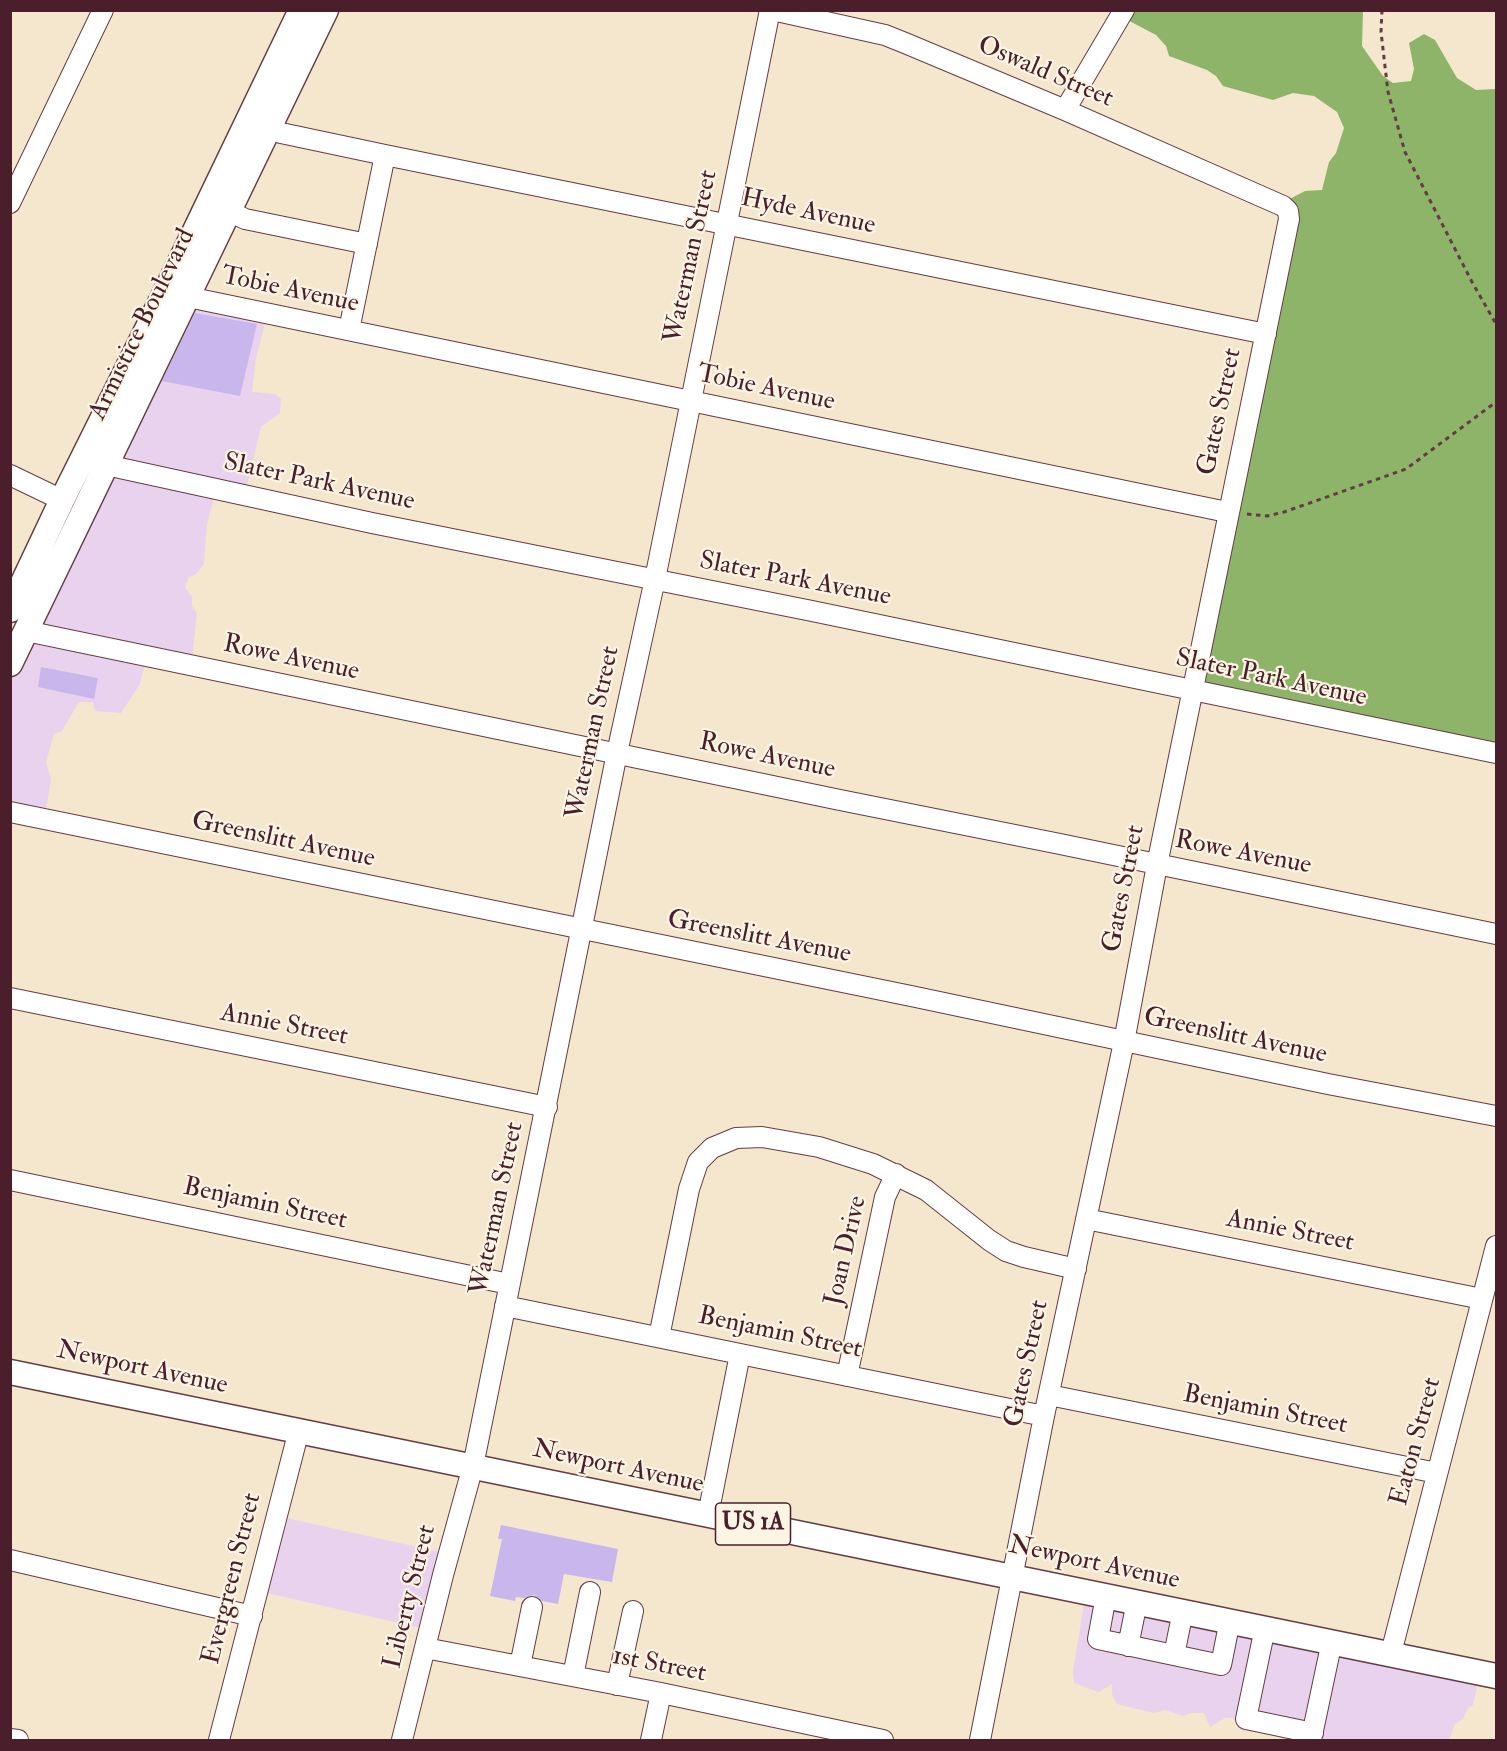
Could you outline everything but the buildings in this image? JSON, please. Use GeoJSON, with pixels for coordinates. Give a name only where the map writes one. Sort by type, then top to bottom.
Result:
{"type":"FeatureCollection","features":[{"type":"Feature","properties":{"kind":"main road","name":"Armistice Boulevard"},"geometry":{"type":"LineString","coordinates":[[10,664],[269,128],[308,13]]}},
{"type":"Feature","properties":{"kind":"main road","name":"Armistice Boulevard"},"geometry":{"type":"LineString","coordinates":[[10,610],[62,500],[308,13]]}},
{"type":"Feature","properties":{"kind":"main road","name":"Newport Avenue"},"geometry":{"type":"LineString","coordinates":[[10,1372],[1497,1676]]}},
{"type":"Feature","properties":{"kind":"street"},"geometry":{"type":"LineString","coordinates":[[10,203],[103,10]]}},
{"type":"Feature","properties":{"kind":"street","name":"Oswald Street"},"geometry":{"type":"LineString","coordinates":[[771,10],[885,35],[1065,110],[1283,206],[1288,211]]}},
{"type":"Feature","properties":{"kind":"street","name":"Waterman Street"},"geometry":{"type":"LineString","coordinates":[[472,1466],[771,10]]}},
{"type":"Feature","properties":{"kind":"street"},"geometry":{"type":"LineString","coordinates":[[1065,110],[1124,10]]}},
{"type":"Feature","properties":{"kind":"street","name":"Hyde Avenue"},"geometry":{"type":"LineString","coordinates":[[269,128],[281,133],[385,155],[1266,334]]}},
{"type":"Feature","properties":{"kind":"street"},"geometry":{"type":"LineString","coordinates":[[349,330],[385,155]]}},
{"type":"Feature","properties":{"kind":"street"},"geometry":{"type":"LineString","coordinates":[[229,211],[245,219],[367,243]]}},
{"type":"Feature","properties":{"kind":"street","name":"Gates Street"},"geometry":{"type":"LineString","coordinates":[[980,1740],[1048,1395],[1124,1042],[1227,512],[1289,219],[1288,211]]}},
{"type":"Feature","properties":{"kind":"street","name":"Tobie Avenue"},"geometry":{"type":"LineString","coordinates":[[188,297],[1227,512]]}},
{"type":"Feature","properties":{"kind":"street","name":"Slater Park Avenue"},"geometry":{"type":"LineString","coordinates":[[84,456],[106,465],[372,523],[655,579],[1497,753]]}},
{"type":"Feature","properties":{"kind":"street"},"geometry":{"type":"LineString","coordinates":[[10,475],[62,500]]}},
{"type":"Feature","properties":{"kind":"street","name":"Rowe Avenue"},"geometry":{"type":"LineString","coordinates":[[26,631],[1497,934]]}},
{"type":"Feature","properties":{"kind":"street","name":"Greenslitt Avenue"},"geometry":{"type":"LineString","coordinates":[[10,812],[1328,1084],[1497,1116]]}},
{"type":"Feature","properties":{"kind":"street","name":"Annie Street"},"geometry":{"type":"LineString","coordinates":[[10,998],[547,1107]]}},
{"type":"Feature","properties":{"kind":"street"},"geometry":{"type":"LineString","coordinates":[[659,1337],[689,1189],[698,1162],[712,1148],[736,1138],[762,1137],[819,1147],[896,1174],[926,1190],[1006,1251],[1076,1269]]}},
{"type":"Feature","properties":{"kind":"street","name":"Joan Drive"},"geometry":{"type":"LineString","coordinates":[[847,1376],[885,1197],[896,1174]]}},
{"type":"Feature","properties":{"kind":"street","name":"Benjamin Street"},"geometry":{"type":"LineString","coordinates":[[10,1180],[509,1284]]}},
{"type":"Feature","properties":{"kind":"street","name":"Annie Street"},"geometry":{"type":"LineString","coordinates":[[1086,1219],[1482,1299]]}},
{"type":"Feature","properties":{"kind":"street","name":"Eaton Street"},"geometry":{"type":"LineString","coordinates":[[1391,1653],[1497,1245]]}},
{"type":"Feature","properties":{"kind":"street","name":"Benjamin Street"},"geometry":{"type":"LineString","coordinates":[[504,1306],[1044,1416]]}},
{"type":"Feature","properties":{"kind":"street"},"geometry":{"type":"LineString","coordinates":[[708,1515],[740,1354]]}},
{"type":"Feature","properties":{"kind":"street","name":"Benjamin Street"},"geometry":{"type":"LineString","coordinates":[[1048,1395],[1437,1473]]}},
{"type":"Feature","properties":{"kind":"street","name":"Evergreen Street"},"geometry":{"type":"LineString","coordinates":[[219,1740],[299,1430]]}},
{"type":"Feature","properties":{"kind":"street","name":"Liberty Street"},"geometry":{"type":"LineString","coordinates":[[402,1740],[472,1466]]}},
{"type":"Feature","properties":{"kind":"street"},"geometry":{"type":"LineString","coordinates":[[10,1560],[252,1616]]}},
{"type":"Feature","properties":{"kind":"street"},"geometry":{"type":"LineString","coordinates":[[573,1676],[590,1593]]}},
{"type":"Feature","properties":{"kind":"street"},"geometry":{"type":"LineString","coordinates":[[1106,1596],[1098,1639],[1221,1665],[1230,1620]]}},
{"type":"Feature","properties":{"kind":"street"},"geometry":{"type":"LineString","coordinates":[[1128,1646],[1137,1602]]}},
{"type":"Feature","properties":{"kind":"street"},"geometry":{"type":"LineString","coordinates":[[520,1666],[532,1607]]}},
{"type":"Feature","properties":{"kind":"street"},"geometry":{"type":"LineString","coordinates":[[617,1685],[633,1611]]}},
{"type":"Feature","properties":{"kind":"street"},"geometry":{"type":"LineString","coordinates":[[1174,1655],[1183,1611]]}},
{"type":"Feature","properties":{"kind":"street"},"geometry":{"type":"LineString","coordinates":[[1265,1628],[1246,1719],[1312,1737],[1332,1641]]}},
{"type":"Feature","properties":{"kind":"street","name":"1st Street"},"geometry":{"type":"LineString","coordinates":[[425,1648],[883,1740]]}},
{"type":"Feature","properties":{"kind":"street"},"geometry":{"type":"LineString","coordinates":[[651,1740],[661,1694]]}},
{"type":"Feature","properties":{"kind":"street"},"geometry":{"type":"LineString","coordinates":[[10,1739],[18,1740]]}},
{"type":"Feature","properties":{"kind":"path"},"geometry":{"type":"LineString","coordinates":[[1382,10],[1381,32],[1388,92],[1405,152],[1472,282],[1497,324]]}},
{"type":"Feature","properties":{"kind":"path"},"geometry":{"type":"LineString","coordinates":[[1227,512],[1268,516],[1406,469],[1497,402]]}},
{"type":"Feature","properties":{"kind":"shaded area"},"geometry":{"type":"Polygon","coordinates":[[[190,301],[268,311],[256,358],[252,392],[275,394],[281,399],[280,413],[261,427],[246,489],[218,485],[207,524],[204,564],[196,574],[189,577],[185,587],[192,597],[192,606],[197,613],[192,658],[148,652],[140,684],[121,713],[95,711],[93,702],[79,702],[62,731],[54,734],[46,762],[51,779],[45,816],[11,809],[10,675],[190,301]]]}},
{"type":"Feature","properties":{"kind":"shaded area"},"geometry":{"type":"Polygon","coordinates":[[[286,1518],[454,1555],[435,1631],[266,1593],[286,1518]]]}},
{"type":"Feature","properties":{"kind":"shaded area"},"geometry":{"type":"Polygon","coordinates":[[[1086,1592],[1480,1674],[1473,1705],[1468,1708],[1463,1719],[1455,1724],[1449,1740],[1314,1740],[1239,1727],[1233,1718],[1225,1718],[1210,1727],[1204,1713],[1190,1713],[1184,1716],[1165,1710],[1154,1713],[1117,1704],[1112,1694],[1112,1684],[1099,1692],[1074,1683],[1073,1671],[1086,1592]]]}},
{"type":"Feature","properties":{"kind":"green space"},"geometry":{"type":"Polygon","coordinates":[[[1123,10],[1363,11],[1362,46],[1383,76],[1393,83],[1411,81],[1414,69],[1409,43],[1424,34],[1435,40],[1457,78],[1476,90],[1496,89],[1496,751],[1198,687],[1284,202],[1305,191],[1322,190],[1329,162],[1336,153],[1344,128],[1337,112],[1314,96],[1293,93],[1273,100],[1223,86],[1216,76],[1207,70],[1169,56],[1166,46],[1156,35],[1120,16],[1123,10]]]}}]}
